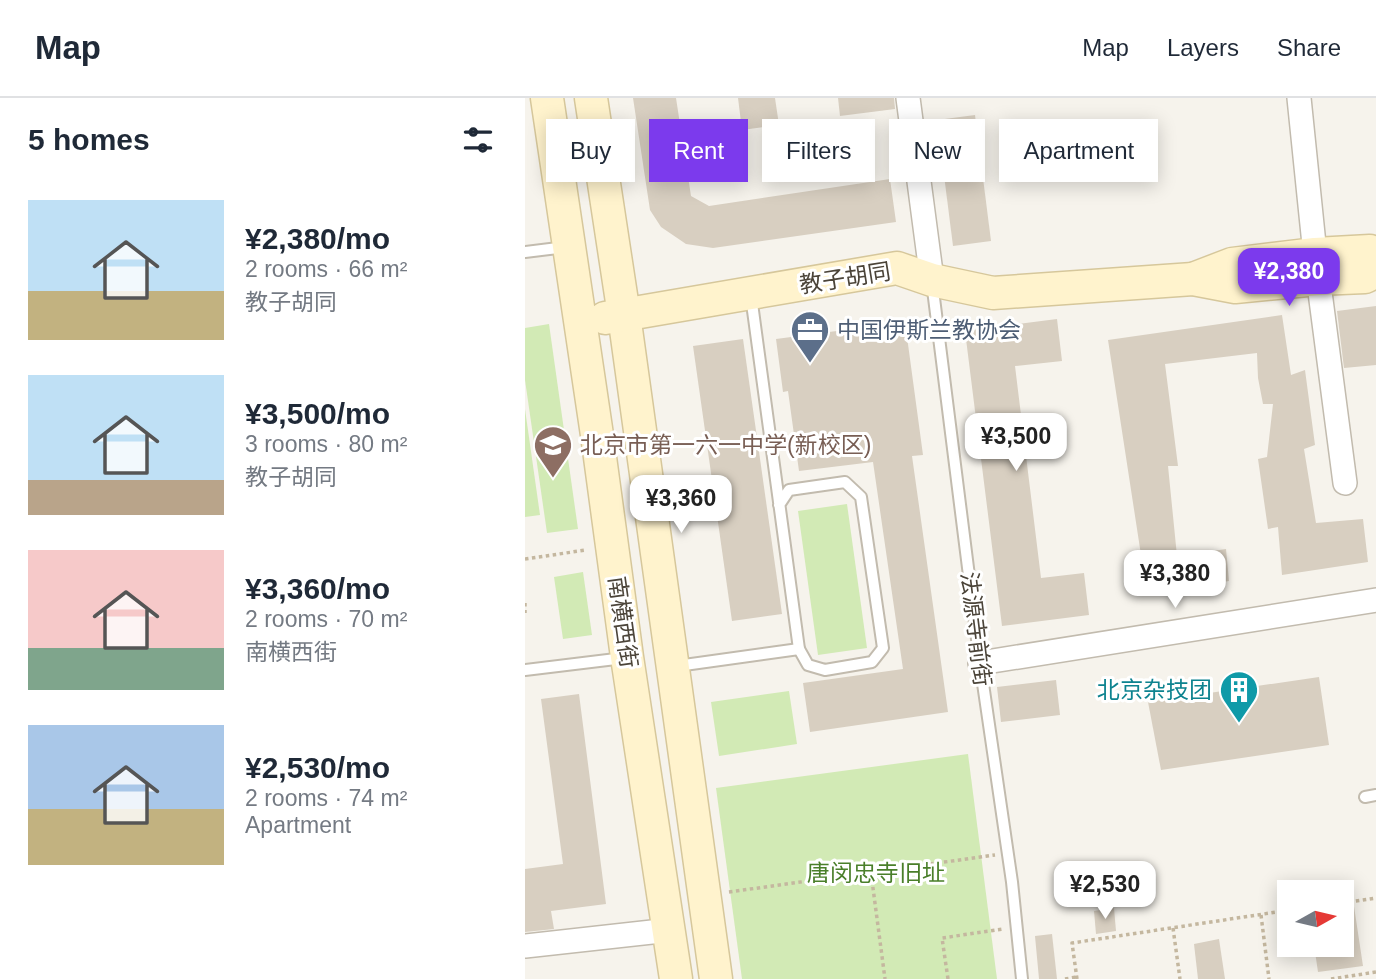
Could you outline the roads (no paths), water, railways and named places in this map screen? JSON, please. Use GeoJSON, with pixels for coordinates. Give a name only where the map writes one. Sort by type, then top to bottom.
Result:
{"type":"FeatureCollection","features":[{"type":"Feature","properties":{"kind":"main road","name":"南横西街"},"geometry":{"type":"LineString","coordinates":[[547,98],[676,979]]}},
{"type":"Feature","properties":{"kind":"main road","name":"南横西街"},"geometry":{"type":"LineString","coordinates":[[591,98],[624,315],[716,979]]}},
{"type":"Feature","properties":{"kind":"main road","name":"教子胡同"},"geometry":{"type":"LineString","coordinates":[[579,322],[897,268],[932,280],[993,293],[1193,279],[1235,287],[1370,251],[1376,254]]}},
{"type":"Feature","properties":{"kind":"main road","name":"教子胡同"},"geometry":{"type":"LineString","coordinates":[[1317,266],[1364,277],[1376,271]]}},
{"type":"Feature","properties":{"kind":"street"},"geometry":{"type":"LineString","coordinates":[[908,98],[932,280]]}},
{"type":"Feature","properties":{"kind":"street"},"geometry":{"type":"LineString","coordinates":[[1299,98],[1345,483]]}},
{"type":"Feature","properties":{"kind":"street"},"geometry":{"type":"LineString","coordinates":[[980,663],[1376,600]]}},
{"type":"Feature","properties":{"kind":"street"},"geometry":{"type":"LineString","coordinates":[[525,946],[670,930]]}},
{"type":"Feature","properties":{"kind":"lane"},"geometry":{"type":"LineString","coordinates":[[525,252],[568,246]]}},
{"type":"Feature","properties":{"kind":"lane","name":"法源寺前街"},"geometry":{"type":"LineString","coordinates":[[932,280],[980,663],[1008,854],[1021,979]]}},
{"type":"Feature","properties":{"kind":"lane"},"geometry":{"type":"LineString","coordinates":[[751,293],[779,505],[799,649],[808,665],[825,670],[872,662],[883,648],[861,497],[845,482],[789,490],[779,505]]}},
{"type":"Feature","properties":{"kind":"lane"},"geometry":{"type":"LineString","coordinates":[[673,667],[799,649]]}},
{"type":"Feature","properties":{"kind":"lane"},"geometry":{"type":"LineString","coordinates":[[525,670],[627,657]]}},
{"type":"Feature","properties":{"kind":"place","name":"中国伊斯兰教协会"},"geometry":{"type":"Point","coordinates":[810,364]}},
{"type":"Feature","properties":{"kind":"place","name":"北京市第一六一中学(新校区)"},"geometry":{"type":"Point","coordinates":[553,479]}},
{"type":"Feature","properties":{"kind":"place","name":"北京杂技团"},"geometry":{"type":"Point","coordinates":[1239,724]}},
{"type":"Feature","properties":{"kind":"park label","name":"唐闵忠寺旧址"},"geometry":{"type":"Point","coordinates":[876,873]}}]}
